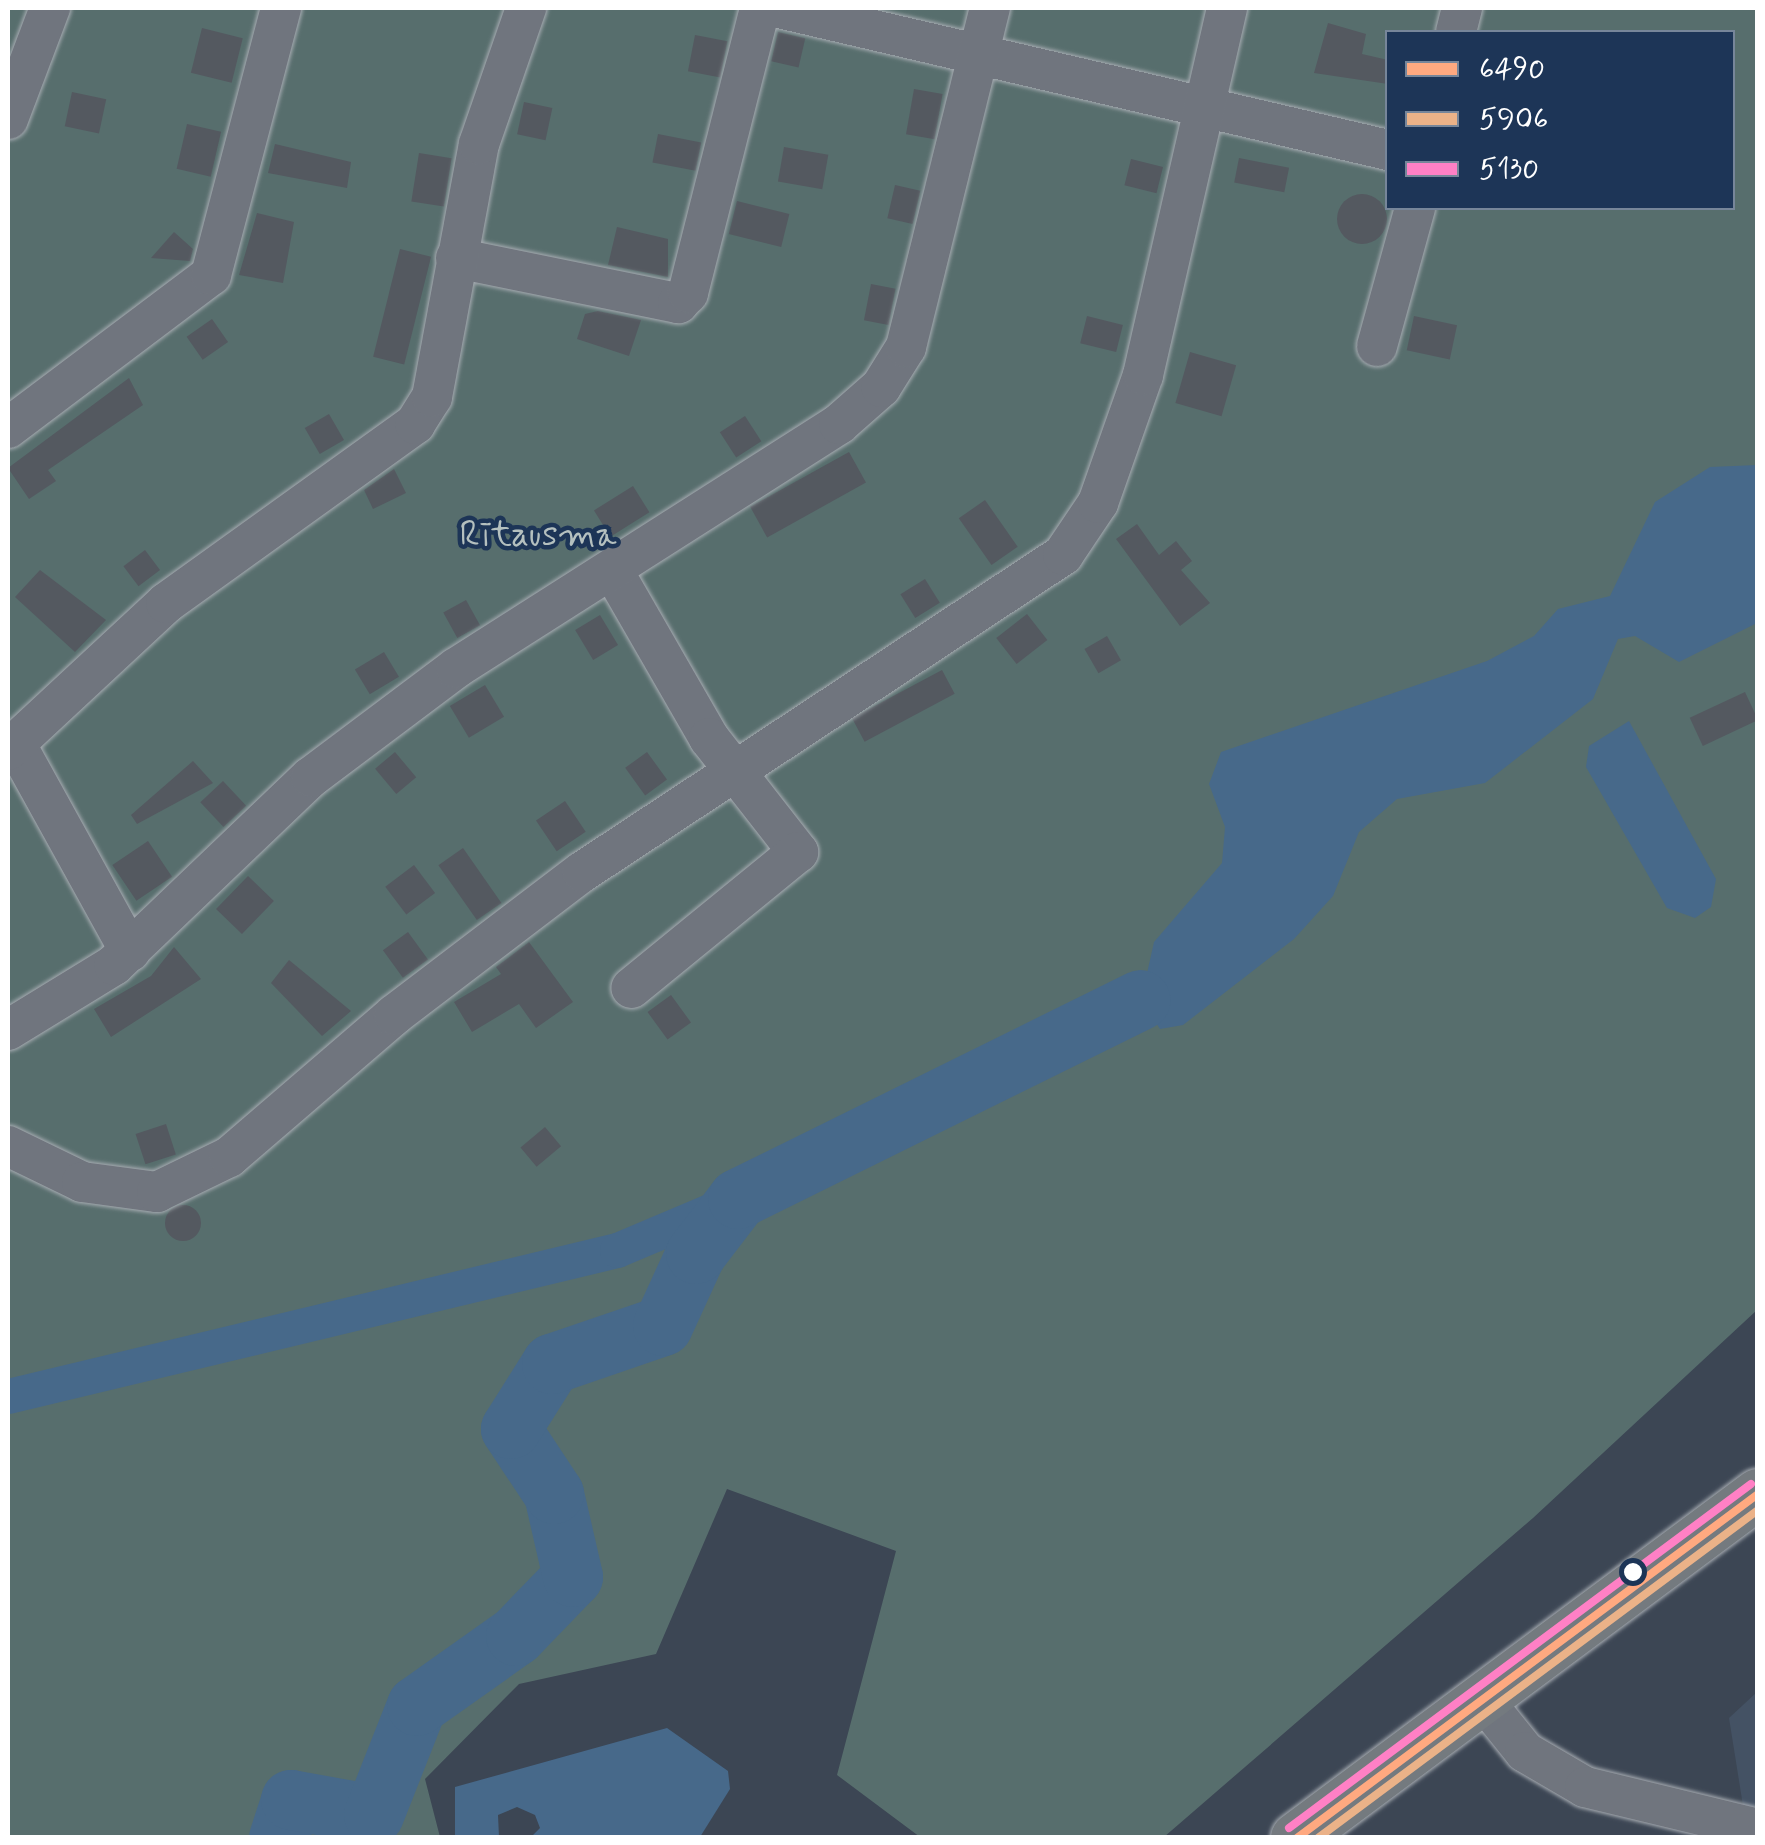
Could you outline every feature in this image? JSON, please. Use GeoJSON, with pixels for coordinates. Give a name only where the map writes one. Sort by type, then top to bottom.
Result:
{"type":"FeatureCollection","features":[{"type":"Feature","properties":{"kind":"main road"},"geometry":{"type":"LineString","coordinates":[[1296,1838],[1758,1494]]}},
{"type":"Feature","properties":{"kind":"lane"},"geometry":{"type":"LineString","coordinates":[[10,111],[50,8]]}},
{"type":"Feature","properties":{"kind":"lane"},"geometry":{"type":"LineString","coordinates":[[8,428],[211,276],[281,8]]}},
{"type":"Feature","properties":{"kind":"lane"},"geometry":{"type":"LineString","coordinates":[[130,951],[11,746],[166,603],[415,424],[432,397],[479,144],[526,8]]}},
{"type":"Feature","properties":{"kind":"lane"},"geometry":{"type":"LineString","coordinates":[[456,258],[678,303],[688,292],[760,8]]}},
{"type":"Feature","properties":{"kind":"lane"},"geometry":{"type":"LineString","coordinates":[[779,8],[1385,149]]}},
{"type":"Feature","properties":{"kind":"lane"},"geometry":{"type":"LineString","coordinates":[[8,1030],[130,951],[311,777],[456,668],[612,571],[881,387],[906,347],[990,8]]}},
{"type":"Feature","properties":{"kind":"lane"},"geometry":{"type":"LineString","coordinates":[[8,1146],[82,1182],[158,1192],[229,1157],[394,1015],[582,872],[1063,555],[1098,503],[1144,375],[1227,8]]}},
{"type":"Feature","properties":{"kind":"lane"},"geometry":{"type":"LineString","coordinates":[[1377,346],[1414,210]]}},
{"type":"Feature","properties":{"kind":"lane"},"geometry":{"type":"LineString","coordinates":[[612,571],[736,774],[798,852],[631,988]]}},
{"type":"Feature","properties":{"kind":"lane"},"geometry":{"type":"LineString","coordinates":[[1484,1700],[1526,1752],[1585,1787],[1758,1829]]}},
{"type":"Feature","properties":{"kind":"shaded area"},"geometry":{"type":"Polygon","coordinates":[[[1757,1692],[1757,1837],[1748,1837],[1729,1718],[1757,1692]]]}},
{"type":"Feature","properties":{"kind":"green space","name":"Rītausma"},"geometry":{"type":"Polygon","coordinates":[[[8,8],[1757,8],[1757,1310],[1533,1518],[1164,1837],[920,1837],[837,1775],[896,1551],[727,1489],[656,1654],[519,1684],[425,1779],[440,1837],[8,1838],[8,8]]]}},
{"type":"Feature","properties":{"kind":"water"},"geometry":{"type":"Polygon","coordinates":[[[1757,465],[1757,623],[1679,662],[1635,636],[1618,639],[1593,699],[1485,783],[1397,799],[1359,832],[1333,896],[1294,939],[1183,1025],[1160,1029],[1141,1000],[1154,942],[1222,863],[1225,827],[1209,784],[1221,752],[1487,661],[1534,636],[1558,609],[1610,596],[1655,502],[1710,467],[1757,465]]]}},
{"type":"Feature","properties":{"kind":"water"},"geometry":{"type":"Polygon","coordinates":[[[1629,721],[1716,879],[1711,907],[1695,918],[1667,908],[1586,767],[1589,746],[1629,721]]]}},
{"type":"Feature","properties":{"kind":"water"},"geometry":{"type":"Polygon","coordinates":[[[667,1728],[728,1771],[730,1789],[700,1837],[531,1837],[540,1828],[535,1815],[517,1807],[498,1815],[499,1837],[455,1837],[455,1787],[667,1728]]]}},
{"type":"Feature","properties":{"kind":"building"},"geometry":{"type":"Polygon","coordinates":[[[1328,23],[1366,34],[1362,54],[1385,59],[1385,84],[1314,73],[1328,23]]]}},
{"type":"Feature","properties":{"kind":"building"},"geometry":{"type":"Polygon","coordinates":[[[202,28],[243,38],[232,83],[191,73],[202,28]]]}},
{"type":"Feature","properties":{"kind":"building"},"geometry":{"type":"Polygon","coordinates":[[[778,32],[805,38],[799,68],[771,61],[778,32]]]}},
{"type":"Feature","properties":{"kind":"building"},"geometry":{"type":"Polygon","coordinates":[[[695,35],[727,41],[720,78],[688,71],[695,35]]]}},
{"type":"Feature","properties":{"kind":"building"},"geometry":{"type":"Polygon","coordinates":[[[914,89],[943,94],[935,139],[906,134],[914,89]]]}},
{"type":"Feature","properties":{"kind":"building"},"geometry":{"type":"Polygon","coordinates":[[[72,92],[106,99],[99,134],[65,126],[72,92]]]}},
{"type":"Feature","properties":{"kind":"building"},"geometry":{"type":"Polygon","coordinates":[[[524,102],[552,108],[546,140],[517,134],[524,102]]]}},
{"type":"Feature","properties":{"kind":"building"},"geometry":{"type":"Polygon","coordinates":[[[187,124],[221,132],[211,177],[177,169],[187,124]]]}},
{"type":"Feature","properties":{"kind":"building"},"geometry":{"type":"Polygon","coordinates":[[[658,134],[701,142],[696,171],[652,162],[658,134]]]}},
{"type":"Feature","properties":{"kind":"building"},"geometry":{"type":"Polygon","coordinates":[[[275,144],[351,162],[347,188],[268,173],[275,144]]]}},
{"type":"Feature","properties":{"kind":"building"},"geometry":{"type":"Polygon","coordinates":[[[784,147],[828,155],[822,189],[778,181],[784,147]]]}},
{"type":"Feature","properties":{"kind":"building"},"geometry":{"type":"Polygon","coordinates":[[[419,153],[452,158],[444,207],[411,201],[419,153]]]}},
{"type":"Feature","properties":{"kind":"building"},"geometry":{"type":"Polygon","coordinates":[[[1239,158],[1289,168],[1284,192],[1234,183],[1239,158]]]}},
{"type":"Feature","properties":{"kind":"building"},"geometry":{"type":"Polygon","coordinates":[[[1131,159],[1163,167],[1156,193],[1124,185],[1131,159]]]}},
{"type":"Feature","properties":{"kind":"building"},"geometry":{"type":"Polygon","coordinates":[[[895,185],[920,191],[913,224],[887,218],[895,185]]]}},
{"type":"Feature","properties":{"kind":"building"},"geometry":{"type":"Polygon","coordinates":[[[1362,194],[1379,202],[1387,219],[1379,236],[1362,244],[1345,236],[1337,219],[1345,202],[1362,194]]]}},
{"type":"Feature","properties":{"kind":"building"},"geometry":{"type":"Polygon","coordinates":[[[737,201],[789,214],[781,247],[729,234],[737,201]]]}},
{"type":"Feature","properties":{"kind":"building"},"geometry":{"type":"Polygon","coordinates":[[[257,213],[294,222],[283,283],[239,275],[257,213]]]}},
{"type":"Feature","properties":{"kind":"building"},"geometry":{"type":"Polygon","coordinates":[[[617,227],[668,239],[668,277],[608,265],[617,227]]]}},
{"type":"Feature","properties":{"kind":"building"},"geometry":{"type":"Polygon","coordinates":[[[174,232],[193,249],[190,261],[151,258],[174,232]]]}},
{"type":"Feature","properties":{"kind":"building"},"geometry":{"type":"Polygon","coordinates":[[[400,249],[431,257],[404,364],[373,357],[400,249]]]}},
{"type":"Feature","properties":{"kind":"building"},"geometry":{"type":"Polygon","coordinates":[[[871,284],[896,289],[888,325],[864,320],[871,284]]]}},
{"type":"Feature","properties":{"kind":"building"},"geometry":{"type":"Polygon","coordinates":[[[598,311],[641,320],[629,356],[577,339],[585,314],[598,311]]]}},
{"type":"Feature","properties":{"kind":"building"},"geometry":{"type":"Polygon","coordinates":[[[1087,316],[1123,325],[1116,352],[1080,343],[1087,316]]]}},
{"type":"Feature","properties":{"kind":"building"},"geometry":{"type":"Polygon","coordinates":[[[1414,316],[1457,325],[1450,359],[1407,350],[1414,316]]]}},
{"type":"Feature","properties":{"kind":"building"},"geometry":{"type":"Polygon","coordinates":[[[212,319],[228,342],[203,360],[187,337],[212,319]]]}},
{"type":"Feature","properties":{"kind":"building"},"geometry":{"type":"Polygon","coordinates":[[[1190,352],[1236,365],[1222,416],[1175,403],[1190,352]]]}},
{"type":"Feature","properties":{"kind":"building"},"geometry":{"type":"Polygon","coordinates":[[[129,378],[143,405],[48,470],[56,481],[29,499],[8,468],[129,378]]]}},
{"type":"Feature","properties":{"kind":"building"},"geometry":{"type":"Polygon","coordinates":[[[329,414],[344,440],[320,454],[305,428],[329,414]]]}},
{"type":"Feature","properties":{"kind":"building"},"geometry":{"type":"Polygon","coordinates":[[[745,416],[761,441],[736,457],[720,432],[745,416]]]}},
{"type":"Feature","properties":{"kind":"building"},"geometry":{"type":"Polygon","coordinates":[[[849,452],[866,483],[767,537],[750,507],[849,452]]]}},
{"type":"Feature","properties":{"kind":"building"},"geometry":{"type":"Polygon","coordinates":[[[394,469],[406,493],[373,509],[364,490],[394,469]]]}},
{"type":"Feature","properties":{"kind":"building"},"geometry":{"type":"Polygon","coordinates":[[[633,486],[649,512],[610,537],[594,510],[633,486]]]}},
{"type":"Feature","properties":{"kind":"building"},"geometry":{"type":"Polygon","coordinates":[[[985,500],[1018,547],[991,565],[959,518],[985,500]]]}},
{"type":"Feature","properties":{"kind":"building"},"geometry":{"type":"Polygon","coordinates":[[[1137,524],[1159,555],[1176,541],[1192,561],[1181,570],[1210,603],[1180,626],[1116,539],[1137,524]]]}},
{"type":"Feature","properties":{"kind":"building"},"geometry":{"type":"Polygon","coordinates":[[[145,550],[160,570],[138,586],[123,566],[145,550]]]}},
{"type":"Feature","properties":{"kind":"building"},"geometry":{"type":"Polygon","coordinates":[[[40,570],[106,620],[75,652],[15,597],[40,570]]]}},
{"type":"Feature","properties":{"kind":"building"},"geometry":{"type":"Polygon","coordinates":[[[925,579],[940,603],[915,618],[900,594],[925,579]]]}},
{"type":"Feature","properties":{"kind":"building"},"geometry":{"type":"Polygon","coordinates":[[[466,600],[480,625],[457,638],[443,613],[466,600]]]}},
{"type":"Feature","properties":{"kind":"building"},"geometry":{"type":"Polygon","coordinates":[[[1027,614],[1047,640],[1017,664],[996,638],[1027,614]]]}},
{"type":"Feature","properties":{"kind":"building"},"geometry":{"type":"Polygon","coordinates":[[[600,615],[618,645],[593,660],[575,630],[600,615]]]}},
{"type":"Feature","properties":{"kind":"building"},"geometry":{"type":"Polygon","coordinates":[[[1107,636],[1121,660],[1098,673],[1084,649],[1107,636]]]}},
{"type":"Feature","properties":{"kind":"building"},"geometry":{"type":"Polygon","coordinates":[[[384,652],[399,677],[370,694],[355,670],[384,652]]]}},
{"type":"Feature","properties":{"kind":"building"},"geometry":{"type":"Polygon","coordinates":[[[942,670],[955,694],[865,742],[852,718],[942,670]]]}},
{"type":"Feature","properties":{"kind":"building"},"geometry":{"type":"Polygon","coordinates":[[[485,685],[504,717],[469,738],[450,706],[485,685]]]}},
{"type":"Feature","properties":{"kind":"building"},"geometry":{"type":"Polygon","coordinates":[[[1745,692],[1758,720],[1703,746],[1690,718],[1745,692]]]}},
{"type":"Feature","properties":{"kind":"building"},"geometry":{"type":"Polygon","coordinates":[[[395,752],[416,777],[396,794],[375,769],[395,752]]]}},
{"type":"Feature","properties":{"kind":"building"},"geometry":{"type":"Polygon","coordinates":[[[647,752],[667,780],[645,795],[625,768],[647,752]]]}},
{"type":"Feature","properties":{"kind":"building"},"geometry":{"type":"Polygon","coordinates":[[[193,761],[213,783],[137,824],[131,815],[193,761]]]}},
{"type":"Feature","properties":{"kind":"building"},"geometry":{"type":"Polygon","coordinates":[[[223,781],[246,806],[224,827],[200,802],[223,781]]]}},
{"type":"Feature","properties":{"kind":"building"},"geometry":{"type":"Polygon","coordinates":[[[565,801],[586,832],[557,851],[536,821],[565,801]]]}},
{"type":"Feature","properties":{"kind":"building"},"geometry":{"type":"Polygon","coordinates":[[[148,841],[172,877],[136,901],[112,865],[148,841]]]}},
{"type":"Feature","properties":{"kind":"building"},"geometry":{"type":"Polygon","coordinates":[[[463,848],[501,903],[477,920],[438,865],[463,848]]]}},
{"type":"Feature","properties":{"kind":"building"},"geometry":{"type":"Polygon","coordinates":[[[414,865],[435,893],[406,915],[385,887],[414,865]]]}},
{"type":"Feature","properties":{"kind":"building"},"geometry":{"type":"Polygon","coordinates":[[[248,876],[274,901],[242,934],[216,909],[248,876]]]}},
{"type":"Feature","properties":{"kind":"building"},"geometry":{"type":"Polygon","coordinates":[[[408,932],[428,960],[403,978],[383,950],[408,932]]]}},
{"type":"Feature","properties":{"kind":"building"},"geometry":{"type":"Polygon","coordinates":[[[529,942],[573,1002],[536,1028],[519,1004],[472,1032],[454,1002],[501,974],[496,967],[529,942]]]}},
{"type":"Feature","properties":{"kind":"building"},"geometry":{"type":"Polygon","coordinates":[[[174,947],[201,979],[111,1037],[94,1009],[151,976],[174,947]]]}},
{"type":"Feature","properties":{"kind":"building"},"geometry":{"type":"Polygon","coordinates":[[[289,960],[351,1011],[322,1036],[271,983],[289,960]]]}},
{"type":"Feature","properties":{"kind":"building"},"geometry":{"type":"Polygon","coordinates":[[[671,995],[691,1023],[668,1040],[648,1012],[671,995]]]}},
{"type":"Feature","properties":{"kind":"building"},"geometry":{"type":"Polygon","coordinates":[[[166,1124],[176,1154],[145,1164],[136,1134],[166,1124]]]}},
{"type":"Feature","properties":{"kind":"building"},"geometry":{"type":"Polygon","coordinates":[[[545,1127],[561,1146],[537,1167],[520,1148],[545,1127]]]}},
{"type":"Feature","properties":{"kind":"building"},"geometry":{"type":"Polygon","coordinates":[[[183,1205],[196,1210],[201,1223],[196,1236],[183,1241],[170,1236],[165,1223],[170,1210],[183,1205]]]}},
{"type":"Feature","properties":{"kind":"waterway"},"geometry":{"type":"LineString","coordinates":[[279,1838],[291,1800],[374,1815],[417,1706],[516,1636],[573,1577],[554,1494],[511,1429],[552,1364],[663,1326],[696,1254],[738,1199],[1141,1000]]}},
{"type":"Feature","properties":{"kind":"waterway"},"geometry":{"type":"LineString","coordinates":[[8,1396],[617,1250],[738,1199]]}},
{"type":"Feature","properties":{"kind":"transit line","name":"5130"},"geometry":{"type":"LineString","coordinates":[[1289,1828],[1751,1484]]}},
{"type":"Feature","properties":{"kind":"transit line","name":"6490"},"geometry":{"type":"LineString","coordinates":[[1297,1838],[1758,1494]]}},
{"type":"Feature","properties":{"kind":"transit line","name":"5906"},"geometry":{"type":"LineString","coordinates":[[1318,1838],[1758,1510]]}}]}
